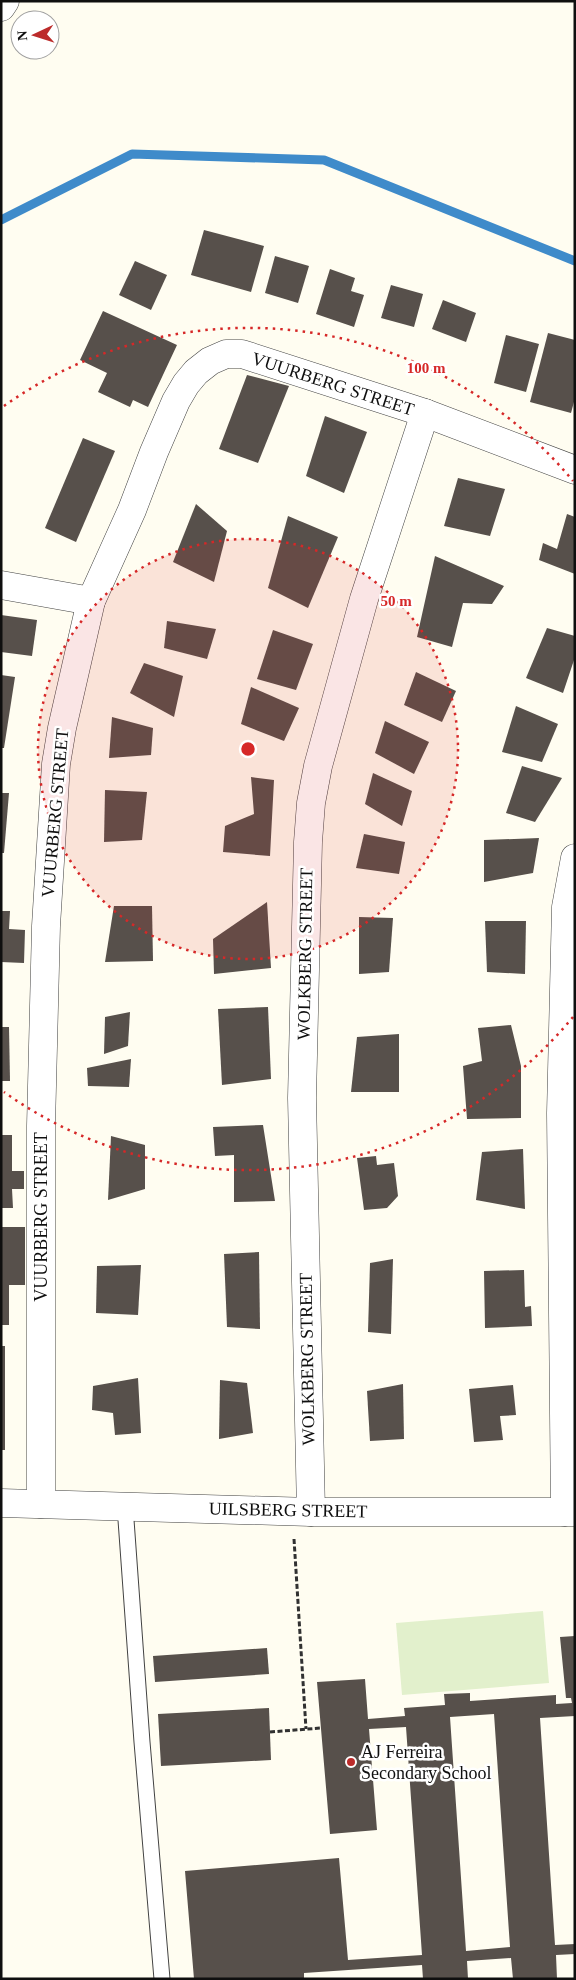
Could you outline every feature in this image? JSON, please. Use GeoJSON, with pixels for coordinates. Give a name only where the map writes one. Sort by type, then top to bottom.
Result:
{"type":"FeatureCollection","features":[{"type":"Feature","properties":{"kind":"street"},"geometry":{"type":"LineString","coordinates":[[1,7],[5,1]]}},
{"type":"Feature","properties":{"kind":"street","name":"VUURBERG STREET"},"geometry":{"type":"LineString","coordinates":[[41,1504],[41,1126],[46,926],[56,764],[70,686],[91,602],[132,510],[176,401],[196,372],[210,361],[226,354],[242,354],[424,413],[575,470]]}},
{"type":"Feature","properties":{"kind":"street","name":"WOLKBERG STREET"},"geometry":{"type":"LineString","coordinates":[[302,1512],[302,1098],[308,842],[311,803],[318,766],[364,599],[424,413]]}},
{"type":"Feature","properties":{"kind":"street"},"geometry":{"type":"LineString","coordinates":[[1,585],[91,602]]}},
{"type":"Feature","properties":{"kind":"street"},"geometry":{"type":"LineString","coordinates":[[570,1512],[561,1113],[565,916],[575,858]]}},
{"type":"Feature","properties":{"kind":"street","name":"UILSBERG STREET"},"geometry":{"type":"LineString","coordinates":[[1,1503],[302,1512],[570,1512]]}},
{"type":"Feature","properties":{"kind":"lane"},"geometry":{"type":"LineString","coordinates":[[126,1506],[143,1752],[162,1979]]}},
{"type":"Feature","properties":{"kind":"path"},"geometry":{"type":"LineString","coordinates":[[302,1512],[306,1729]]}},
{"type":"Feature","properties":{"kind":"path"},"geometry":{"type":"LineString","coordinates":[[270,1732],[321,1728]]}},
{"type":"Feature","properties":{"kind":"green space"},"geometry":{"type":"Polygon","coordinates":[[[543,1611],[549,1683],[402,1695],[396,1623],[543,1611]]]}},
{"type":"Feature","properties":{"kind":"building"},"geometry":{"type":"Polygon","coordinates":[[[204,230],[264,246],[251,292],[191,275],[204,230]]]}},
{"type":"Feature","properties":{"kind":"building"},"geometry":{"type":"Polygon","coordinates":[[[275,256],[309,266],[298,303],[265,293],[275,256]]]}},
{"type":"Feature","properties":{"kind":"building"},"geometry":{"type":"Polygon","coordinates":[[[135,261],[167,275],[151,310],[119,295],[135,261]]]}},
{"type":"Feature","properties":{"kind":"building"},"geometry":{"type":"Polygon","coordinates":[[[330,269],[355,278],[351,291],[364,295],[354,327],[316,314],[330,269]]]}},
{"type":"Feature","properties":{"kind":"building"},"geometry":{"type":"Polygon","coordinates":[[[391,285],[423,294],[414,327],[381,318],[391,285]]]}},
{"type":"Feature","properties":{"kind":"building"},"geometry":{"type":"Polygon","coordinates":[[[443,300],[476,313],[466,342],[432,329],[443,300]]]}},
{"type":"Feature","properties":{"kind":"building"},"geometry":{"type":"Polygon","coordinates":[[[103,311],[177,345],[148,407],[133,400],[130,407],[98,392],[107,373],[80,360],[103,311]]]}},
{"type":"Feature","properties":{"kind":"building"},"geometry":{"type":"Polygon","coordinates":[[[548,333],[575,340],[575,398],[571,413],[530,402],[548,333]]]}},
{"type":"Feature","properties":{"kind":"building"},"geometry":{"type":"Polygon","coordinates":[[[506,335],[539,344],[526,392],[494,383],[506,335]]]}},
{"type":"Feature","properties":{"kind":"building"},"geometry":{"type":"Polygon","coordinates":[[[247,375],[289,386],[258,463],[219,449],[247,375]]]}},
{"type":"Feature","properties":{"kind":"building"},"geometry":{"type":"Polygon","coordinates":[[[325,416],[367,432],[344,493],[306,476],[325,416]]]}},
{"type":"Feature","properties":{"kind":"building"},"geometry":{"type":"Polygon","coordinates":[[[83,438],[115,451],[76,542],[45,528],[83,438]]]}},
{"type":"Feature","properties":{"kind":"building"},"geometry":{"type":"Polygon","coordinates":[[[458,478],[505,489],[490,536],[444,526],[458,478]]]}},
{"type":"Feature","properties":{"kind":"building"},"geometry":{"type":"Polygon","coordinates":[[[196,504],[227,531],[214,582],[173,562],[196,504]]]}},
{"type":"Feature","properties":{"kind":"building"},"geometry":{"type":"Polygon","coordinates":[[[567,514],[575,517],[575,574],[539,560],[543,543],[557,549],[567,514]]]}},
{"type":"Feature","properties":{"kind":"building"},"geometry":{"type":"Polygon","coordinates":[[[288,516],[338,537],[308,608],[268,588],[288,516]]]}},
{"type":"Feature","properties":{"kind":"building"},"geometry":{"type":"Polygon","coordinates":[[[435,556],[504,586],[492,604],[463,603],[452,647],[417,637],[435,556]]]}},
{"type":"Feature","properties":{"kind":"building"},"geometry":{"type":"Polygon","coordinates":[[[1,615],[37,620],[32,656],[1,652],[1,615]]]}},
{"type":"Feature","properties":{"kind":"building"},"geometry":{"type":"Polygon","coordinates":[[[167,621],[216,629],[207,659],[164,648],[167,621]]]}},
{"type":"Feature","properties":{"kind":"building"},"geometry":{"type":"Polygon","coordinates":[[[547,628],[575,636],[575,657],[563,693],[526,678],[547,628]]]}},
{"type":"Feature","properties":{"kind":"building"},"geometry":{"type":"Polygon","coordinates":[[[273,630],[313,644],[296,690],[257,679],[273,630]]]}},
{"type":"Feature","properties":{"kind":"building"},"geometry":{"type":"Polygon","coordinates":[[[144,663],[183,676],[174,717],[130,693],[144,663]]]}},
{"type":"Feature","properties":{"kind":"building"},"geometry":{"type":"Polygon","coordinates":[[[416,672],[456,691],[442,722],[404,705],[416,672]]]}},
{"type":"Feature","properties":{"kind":"building"},"geometry":{"type":"Polygon","coordinates":[[[1,675],[15,677],[4,748],[1,748],[1,675]]]}},
{"type":"Feature","properties":{"kind":"building"},"geometry":{"type":"Polygon","coordinates":[[[251,687],[299,708],[284,741],[241,724],[251,687]]]}},
{"type":"Feature","properties":{"kind":"building"},"geometry":{"type":"Polygon","coordinates":[[[516,706],[558,724],[542,762],[502,752],[516,706]]]}},
{"type":"Feature","properties":{"kind":"building"},"geometry":{"type":"Polygon","coordinates":[[[112,717],[153,728],[151,755],[109,758],[112,717]]]}},
{"type":"Feature","properties":{"kind":"building"},"geometry":{"type":"Polygon","coordinates":[[[385,721],[429,742],[414,774],[375,753],[385,721]]]}},
{"type":"Feature","properties":{"kind":"building"},"geometry":{"type":"Polygon","coordinates":[[[522,766],[562,778],[535,822],[506,813],[522,766]]]}},
{"type":"Feature","properties":{"kind":"building"},"geometry":{"type":"Polygon","coordinates":[[[373,773],[412,791],[402,826],[365,804],[373,773]]]}},
{"type":"Feature","properties":{"kind":"building"},"geometry":{"type":"Polygon","coordinates":[[[251,777],[274,780],[270,856],[223,852],[225,826],[254,814],[251,777]]]}},
{"type":"Feature","properties":{"kind":"building"},"geometry":{"type":"Polygon","coordinates":[[[105,790],[147,792],[142,840],[104,842],[105,790]]]}},
{"type":"Feature","properties":{"kind":"building"},"geometry":{"type":"Polygon","coordinates":[[[1,793],[9,793],[4,853],[1,853],[1,793]]]}},
{"type":"Feature","properties":{"kind":"building"},"geometry":{"type":"Polygon","coordinates":[[[364,834],[405,842],[399,874],[356,868],[364,834]]]}},
{"type":"Feature","properties":{"kind":"building"},"geometry":{"type":"Polygon","coordinates":[[[539,838],[533,873],[484,882],[484,840],[539,838]]]}},
{"type":"Feature","properties":{"kind":"building"},"geometry":{"type":"Polygon","coordinates":[[[267,902],[271,968],[214,974],[213,939],[267,902]]]}},
{"type":"Feature","properties":{"kind":"building"},"geometry":{"type":"Polygon","coordinates":[[[114,906],[152,906],[153,961],[105,962],[114,906]]]}},
{"type":"Feature","properties":{"kind":"building"},"geometry":{"type":"Polygon","coordinates":[[[1,911],[10,911],[9,929],[25,930],[24,963],[1,962],[1,911]]]}},
{"type":"Feature","properties":{"kind":"building"},"geometry":{"type":"Polygon","coordinates":[[[359,917],[393,918],[389,972],[359,974],[359,917]]]}},
{"type":"Feature","properties":{"kind":"building"},"geometry":{"type":"Polygon","coordinates":[[[485,921],[526,921],[525,974],[487,972],[485,921]]]}},
{"type":"Feature","properties":{"kind":"building"},"geometry":{"type":"Polygon","coordinates":[[[268,1007],[271,1079],[222,1085],[218,1009],[268,1007]]]}},
{"type":"Feature","properties":{"kind":"building"},"geometry":{"type":"Polygon","coordinates":[[[130,1012],[128,1046],[104,1054],[105,1017],[130,1012]]]}},
{"type":"Feature","properties":{"kind":"building"},"geometry":{"type":"Polygon","coordinates":[[[511,1025],[521,1066],[521,1118],[467,1119],[463,1066],[482,1061],[478,1028],[511,1025]]]}},
{"type":"Feature","properties":{"kind":"building"},"geometry":{"type":"Polygon","coordinates":[[[1,1027],[9,1027],[10,1081],[1,1081],[1,1027]]]}},
{"type":"Feature","properties":{"kind":"building"},"geometry":{"type":"Polygon","coordinates":[[[399,1034],[399,1092],[351,1092],[357,1037],[399,1034]]]}},
{"type":"Feature","properties":{"kind":"building"},"geometry":{"type":"Polygon","coordinates":[[[131,1059],[129,1087],[88,1086],[87,1068],[131,1059]]]}},
{"type":"Feature","properties":{"kind":"building"},"geometry":{"type":"Polygon","coordinates":[[[263,1125],[275,1201],[234,1202],[234,1155],[215,1156],[213,1127],[263,1125]]]}},
{"type":"Feature","properties":{"kind":"building"},"geometry":{"type":"Polygon","coordinates":[[[1,1135],[12,1135],[12,1171],[24,1171],[24,1189],[12,1189],[13,1208],[1,1208],[1,1135]]]}},
{"type":"Feature","properties":{"kind":"building"},"geometry":{"type":"Polygon","coordinates":[[[111,1136],[145,1145],[145,1189],[108,1200],[111,1136]]]}},
{"type":"Feature","properties":{"kind":"building"},"geometry":{"type":"Polygon","coordinates":[[[523,1149],[525,1209],[476,1200],[482,1152],[523,1149]]]}},
{"type":"Feature","properties":{"kind":"building"},"geometry":{"type":"Polygon","coordinates":[[[376,1156],[377,1165],[394,1163],[398,1196],[387,1208],[364,1210],[357,1158],[376,1156]]]}},
{"type":"Feature","properties":{"kind":"building"},"geometry":{"type":"Polygon","coordinates":[[[1,1227],[25,1227],[25,1285],[9,1285],[9,1325],[1,1325],[1,1227]]]}},
{"type":"Feature","properties":{"kind":"building"},"geometry":{"type":"Polygon","coordinates":[[[259,1252],[260,1329],[227,1327],[224,1254],[259,1252]]]}},
{"type":"Feature","properties":{"kind":"building"},"geometry":{"type":"Polygon","coordinates":[[[393,1259],[391,1334],[368,1332],[370,1263],[393,1259]]]}},
{"type":"Feature","properties":{"kind":"building"},"geometry":{"type":"Polygon","coordinates":[[[141,1265],[138,1315],[96,1313],[97,1266],[141,1265]]]}},
{"type":"Feature","properties":{"kind":"building"},"geometry":{"type":"Polygon","coordinates":[[[524,1270],[525,1307],[531,1306],[532,1326],[485,1328],[484,1271],[524,1270]]]}},
{"type":"Feature","properties":{"kind":"building"},"geometry":{"type":"Polygon","coordinates":[[[1,1346],[5,1346],[5,1450],[1,1450],[1,1346]]]}},
{"type":"Feature","properties":{"kind":"building"},"geometry":{"type":"Polygon","coordinates":[[[138,1378],[141,1433],[115,1435],[113,1413],[92,1410],[93,1386],[138,1378]]]}},
{"type":"Feature","properties":{"kind":"building"},"geometry":{"type":"Polygon","coordinates":[[[220,1380],[247,1383],[253,1433],[219,1439],[220,1380]]]}},
{"type":"Feature","properties":{"kind":"building"},"geometry":{"type":"Polygon","coordinates":[[[403,1384],[404,1439],[370,1441],[367,1391],[403,1384]]]}},
{"type":"Feature","properties":{"kind":"building"},"geometry":{"type":"Polygon","coordinates":[[[513,1385],[516,1415],[500,1416],[503,1440],[474,1442],[469,1389],[513,1385]]]}},
{"type":"Feature","properties":{"kind":"building"},"geometry":{"type":"Polygon","coordinates":[[[575,1636],[575,1716],[540,1718],[555,1945],[575,1944],[575,1954],[556,1955],[557,1979],[513,1979],[511,1958],[467,1961],[468,1979],[423,1979],[422,1965],[304,1973],[304,1979],[194,1979],[185,1871],[339,1858],[348,1960],[422,1955],[406,1727],[369,1729],[377,1830],[330,1834],[317,1682],[365,1679],[368,1719],[405,1716],[404,1708],[445,1705],[444,1694],[470,1693],[470,1701],[556,1695],[556,1704],[572,1703],[571,1698],[566,1698],[560,1637],[575,1636]],[[494,1714],[450,1717],[466,1951],[510,1947],[494,1714]]]}},
{"type":"Feature","properties":{"kind":"building"},"geometry":{"type":"Polygon","coordinates":[[[267,1648],[269,1674],[155,1682],[153,1656],[267,1648]]]}},
{"type":"Feature","properties":{"kind":"building"},"geometry":{"type":"Polygon","coordinates":[[[269,1708],[271,1760],[161,1766],[158,1714],[269,1708]]]}},
{"type":"Feature","properties":{"kind":"waterway"},"geometry":{"type":"LineString","coordinates":[[1,220],[132,154],[324,160],[575,261]]}},
{"type":"Feature","properties":{"kind":"place","name":"AJ Ferreira Secondary School"},"geometry":{"type":"Point","coordinates":[351,1762]}}]}
